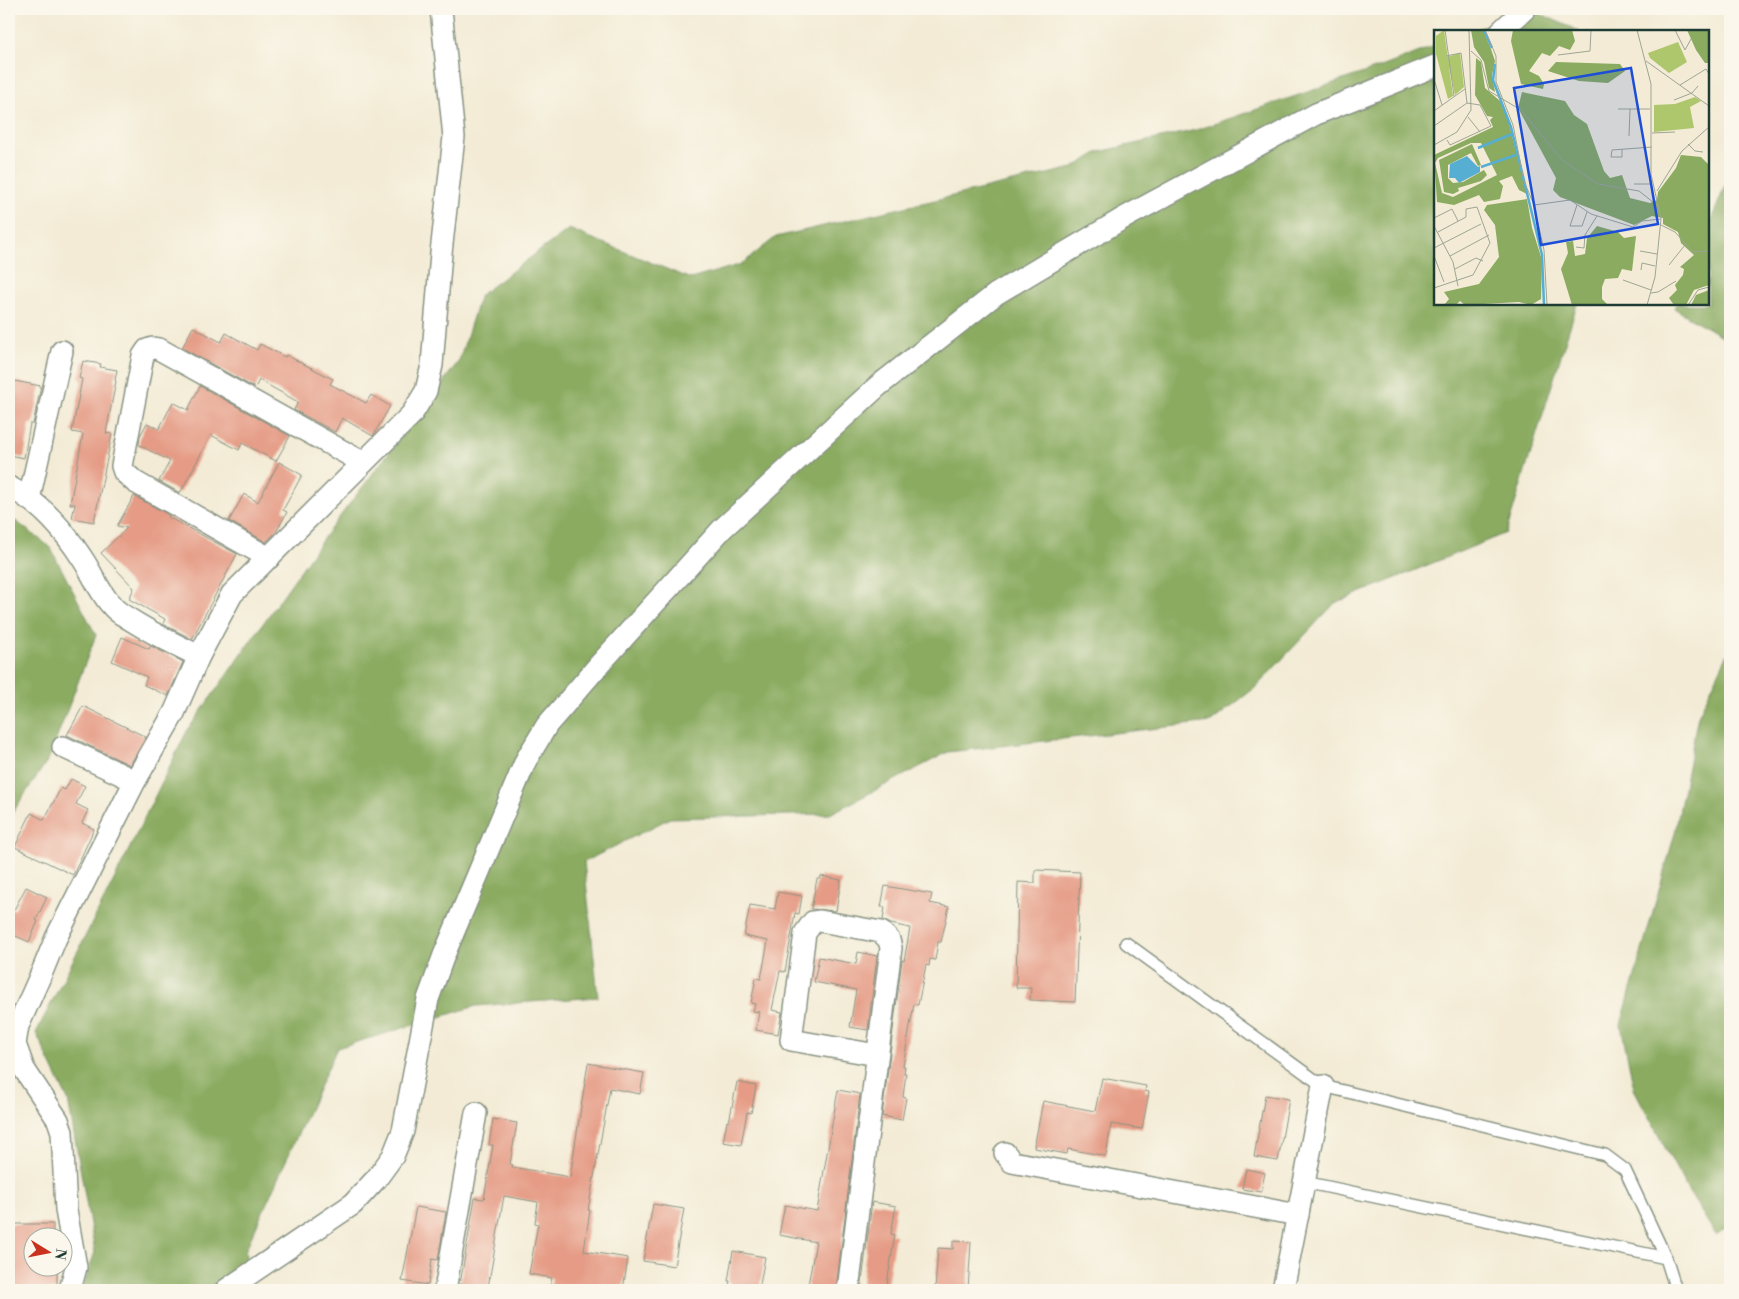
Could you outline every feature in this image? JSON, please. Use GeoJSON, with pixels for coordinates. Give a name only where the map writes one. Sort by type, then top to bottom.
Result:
{"type":"FeatureCollection","features":[{"type":"Feature","properties":{"kind":"street"},"geometry":{"type":"LineString","coordinates":[[70,1290],[76,1267],[66,1210],[62,1132],[58,1120],[24,1069],[16,1044],[18,1026],[56,938],[135,781],[174,713],[200,656],[232,594],[412,414],[426,391],[432,366],[441,253],[454,137],[441,9]]}},
{"type":"Feature","properties":{"kind":"street"},"geometry":{"type":"LineString","coordinates":[[1502,30],[1525,9]]}},
{"type":"Feature","properties":{"kind":"street"},"geometry":{"type":"LineString","coordinates":[[226,1290],[353,1204],[377,1178],[392,1156],[403,1131],[428,999],[444,955],[526,760],[547,725],[722,528],[878,386],[996,294],[1122,218],[1316,114],[1434,66]]}},
{"type":"Feature","properties":{"kind":"street"},"geometry":{"type":"LineString","coordinates":[[270,558],[135,482],[124,472],[122,466],[141,365],[147,350],[159,349],[362,462]]}},
{"type":"Feature","properties":{"kind":"street"},"geometry":{"type":"LineString","coordinates":[[29,499],[62,351]]}},
{"type":"Feature","properties":{"kind":"street"},"geometry":{"type":"LineString","coordinates":[[9,487],[29,499],[48,515],[61,530],[82,558],[114,609],[154,635],[200,656]]}},
{"type":"Feature","properties":{"kind":"street"},"geometry":{"type":"LineString","coordinates":[[63,747],[135,781]]}},
{"type":"Feature","properties":{"kind":"street"},"geometry":{"type":"LineString","coordinates":[[848,1290],[891,948],[890,940],[881,932],[820,921],[813,922],[805,933],[791,1040],[877,1055]]}},
{"type":"Feature","properties":{"kind":"street"},"geometry":{"type":"LineString","coordinates":[[1283,1290],[1323,1086]]}},
{"type":"Feature","properties":{"kind":"street"},"geometry":{"type":"LineString","coordinates":[[445,1290],[476,1113]]}},
{"type":"Feature","properties":{"kind":"street"},"geometry":{"type":"LineString","coordinates":[[1005,1152],[1012,1162],[1298,1215]]}},
{"type":"Feature","properties":{"kind":"lane"},"geometry":{"type":"LineString","coordinates":[[1126,944],[1323,1086],[1605,1155],[1625,1170],[1666,1258],[1676,1290]]}},
{"type":"Feature","properties":{"kind":"lane"},"geometry":{"type":"LineString","coordinates":[[1304,1182],[1666,1258]]}},
{"type":"Feature","properties":{"kind":"green space"},"geometry":{"type":"Polygon","coordinates":[[[1514,9],[1529,9],[1577,30],[1475,30],[1491,24],[1514,9]]]}},
{"type":"Feature","properties":{"kind":"green space"},"geometry":{"type":"Polygon","coordinates":[[[1434,46],[1434,305],[1577,305],[1506,533],[1335,603],[1256,687],[1211,722],[948,752],[830,814],[670,818],[584,862],[598,997],[476,1006],[337,1048],[245,1251],[252,1290],[82,1290],[95,1252],[68,1100],[36,1033],[187,731],[325,536],[459,361],[480,295],[569,229],[691,279],[742,264],[776,237],[1073,168],[1099,152],[1196,130],[1384,66],[1434,46]]]}},
{"type":"Feature","properties":{"kind":"green space"},"geometry":{"type":"Polygon","coordinates":[[[1730,174],[1730,334],[1723,337],[1674,308],[1676,305],[1709,305],[1709,226],[1730,174]]]}},
{"type":"Feature","properties":{"kind":"green space"},"geometry":{"type":"Polygon","coordinates":[[[9,516],[50,547],[96,635],[49,758],[9,818],[9,516]]]}},
{"type":"Feature","properties":{"kind":"green space"},"geometry":{"type":"Polygon","coordinates":[[[1730,649],[1730,1225],[1716,1235],[1687,1189],[1634,1089],[1621,1025],[1675,833],[1698,716],[1730,649]]]}},
{"type":"Feature","properties":{"kind":"building"},"geometry":{"type":"Polygon","coordinates":[[[193,327],[221,342],[226,333],[257,350],[260,344],[333,379],[330,384],[366,403],[371,395],[390,406],[373,436],[342,418],[335,432],[294,410],[298,402],[259,380],[255,388],[182,348],[193,327]]]}},
{"type":"Feature","properties":{"kind":"building"},"geometry":{"type":"Polygon","coordinates":[[[83,361],[101,364],[100,367],[117,370],[106,433],[112,434],[94,522],[72,518],[75,504],[70,504],[83,434],[72,432],[82,379],[79,378],[83,361]]]}},
{"type":"Feature","properties":{"kind":"building"},"geometry":{"type":"Polygon","coordinates":[[[9,380],[41,386],[33,424],[30,424],[24,458],[9,455],[9,380]]]}},
{"type":"Feature","properties":{"kind":"building"},"geometry":{"type":"Polygon","coordinates":[[[200,386],[290,436],[276,461],[242,443],[239,450],[211,435],[180,493],[159,481],[170,461],[139,445],[140,436],[147,423],[159,429],[173,402],[188,410],[200,386]]]}},
{"type":"Feature","properties":{"kind":"building"},"geometry":{"type":"Polygon","coordinates":[[[279,462],[302,475],[283,510],[287,512],[276,532],[266,542],[229,521],[244,494],[258,502],[279,462]]]}},
{"type":"Feature","properties":{"kind":"building"},"geometry":{"type":"Polygon","coordinates":[[[134,496],[169,515],[168,517],[237,554],[192,639],[163,624],[165,619],[129,599],[134,588],[101,553],[127,528],[117,526],[134,496]]]}},
{"type":"Feature","properties":{"kind":"building"},"geometry":{"type":"Polygon","coordinates":[[[122,637],[149,649],[151,646],[183,662],[168,696],[144,685],[147,677],[112,661],[122,637]]]}},
{"type":"Feature","properties":{"kind":"building"},"geometry":{"type":"Polygon","coordinates":[[[83,706],[146,737],[130,765],[67,735],[83,706]]]}},
{"type":"Feature","properties":{"kind":"building"},"geometry":{"type":"Polygon","coordinates":[[[71,779],[85,786],[76,804],[88,810],[82,823],[94,829],[73,875],[15,847],[31,813],[44,820],[61,788],[65,790],[71,779]]]}},
{"type":"Feature","properties":{"kind":"building"},"geometry":{"type":"Polygon","coordinates":[[[1035,870],[1080,872],[1075,1002],[1030,1000],[1031,988],[1016,988],[1018,882],[1035,883],[1035,870]]]}},
{"type":"Feature","properties":{"kind":"building"},"geometry":{"type":"Polygon","coordinates":[[[821,876],[841,880],[836,911],[811,909],[817,879],[820,879],[821,876]]]}},
{"type":"Feature","properties":{"kind":"building"},"geometry":{"type":"Polygon","coordinates":[[[885,886],[932,894],[930,903],[949,907],[941,942],[938,942],[935,960],[930,959],[929,966],[926,965],[918,1005],[914,1004],[903,1066],[905,1066],[904,1073],[906,1073],[903,1097],[906,1098],[902,1120],[882,1116],[902,960],[904,961],[910,928],[891,924],[883,920],[885,907],[881,907],[885,886]]]}},
{"type":"Feature","properties":{"kind":"building"},"geometry":{"type":"Polygon","coordinates":[[[26,887],[47,897],[36,920],[38,921],[29,942],[9,933],[9,907],[14,910],[26,887]]]}},
{"type":"Feature","properties":{"kind":"building"},"geometry":{"type":"Polygon","coordinates":[[[778,892],[802,896],[799,914],[795,913],[785,972],[780,971],[772,1010],[782,1012],[778,1034],[756,1030],[759,1012],[753,1011],[755,1004],[751,1003],[756,978],[761,979],[768,941],[744,936],[750,905],[775,909],[778,892]]]}},
{"type":"Feature","properties":{"kind":"building"},"geometry":{"type":"Polygon","coordinates":[[[858,952],[877,956],[868,1030],[850,1027],[856,990],[814,982],[819,957],[856,964],[858,952]]]}},
{"type":"Feature","properties":{"kind":"building"},"geometry":{"type":"Polygon","coordinates":[[[588,1063],[644,1073],[640,1094],[610,1088],[588,1210],[590,1210],[584,1251],[628,1258],[623,1290],[570,1290],[550,1287],[552,1278],[529,1274],[538,1224],[535,1223],[538,1202],[504,1196],[488,1287],[476,1285],[476,1290],[459,1290],[475,1198],[484,1199],[493,1145],[489,1145],[493,1119],[517,1123],[510,1164],[513,1165],[512,1167],[570,1177],[588,1063]]]}},
{"type":"Feature","properties":{"kind":"building"},"geometry":{"type":"Polygon","coordinates":[[[1102,1078],[1146,1086],[1145,1091],[1149,1092],[1142,1129],[1111,1124],[1106,1156],[1068,1149],[1067,1154],[1034,1148],[1043,1101],[1095,1111],[1102,1078]]]}},
{"type":"Feature","properties":{"kind":"building"},"geometry":{"type":"Polygon","coordinates":[[[737,1082],[756,1086],[751,1113],[747,1112],[741,1145],[723,1142],[737,1082]]]}},
{"type":"Feature","properties":{"kind":"building"},"geometry":{"type":"Polygon","coordinates":[[[838,1090],[860,1094],[836,1290],[807,1290],[816,1242],[779,1235],[785,1205],[817,1211],[838,1090]]]}},
{"type":"Feature","properties":{"kind":"building"},"geometry":{"type":"Polygon","coordinates":[[[1265,1095],[1289,1099],[1278,1161],[1254,1157],[1265,1095]]]}},
{"type":"Feature","properties":{"kind":"building"},"geometry":{"type":"Polygon","coordinates":[[[1246,1169],[1265,1173],[1261,1192],[1242,1189],[1246,1169]]]}},
{"type":"Feature","properties":{"kind":"building"},"geometry":{"type":"Polygon","coordinates":[[[872,1202],[896,1206],[891,1234],[895,1235],[886,1290],[861,1290],[872,1202]]]}},
{"type":"Feature","properties":{"kind":"building"},"geometry":{"type":"Polygon","coordinates":[[[653,1204],[684,1209],[674,1266],[643,1261],[653,1204]]]}},
{"type":"Feature","properties":{"kind":"building"},"geometry":{"type":"Polygon","coordinates":[[[416,1207],[446,1212],[438,1260],[432,1259],[428,1285],[402,1281],[416,1207]]]}},
{"type":"Feature","properties":{"kind":"building"},"geometry":{"type":"Polygon","coordinates":[[[9,1224],[53,1224],[53,1226],[22,1226],[22,1276],[57,1276],[57,1290],[11,1287],[12,1250],[9,1250],[9,1224]]]}},
{"type":"Feature","properties":{"kind":"building"},"geometry":{"type":"Polygon","coordinates":[[[953,1241],[971,1242],[968,1290],[935,1290],[938,1248],[953,1249],[953,1241]]]}},
{"type":"Feature","properties":{"kind":"building"},"geometry":{"type":"Polygon","coordinates":[[[733,1251],[765,1257],[759,1290],[728,1290],[733,1251]]]}}]}
